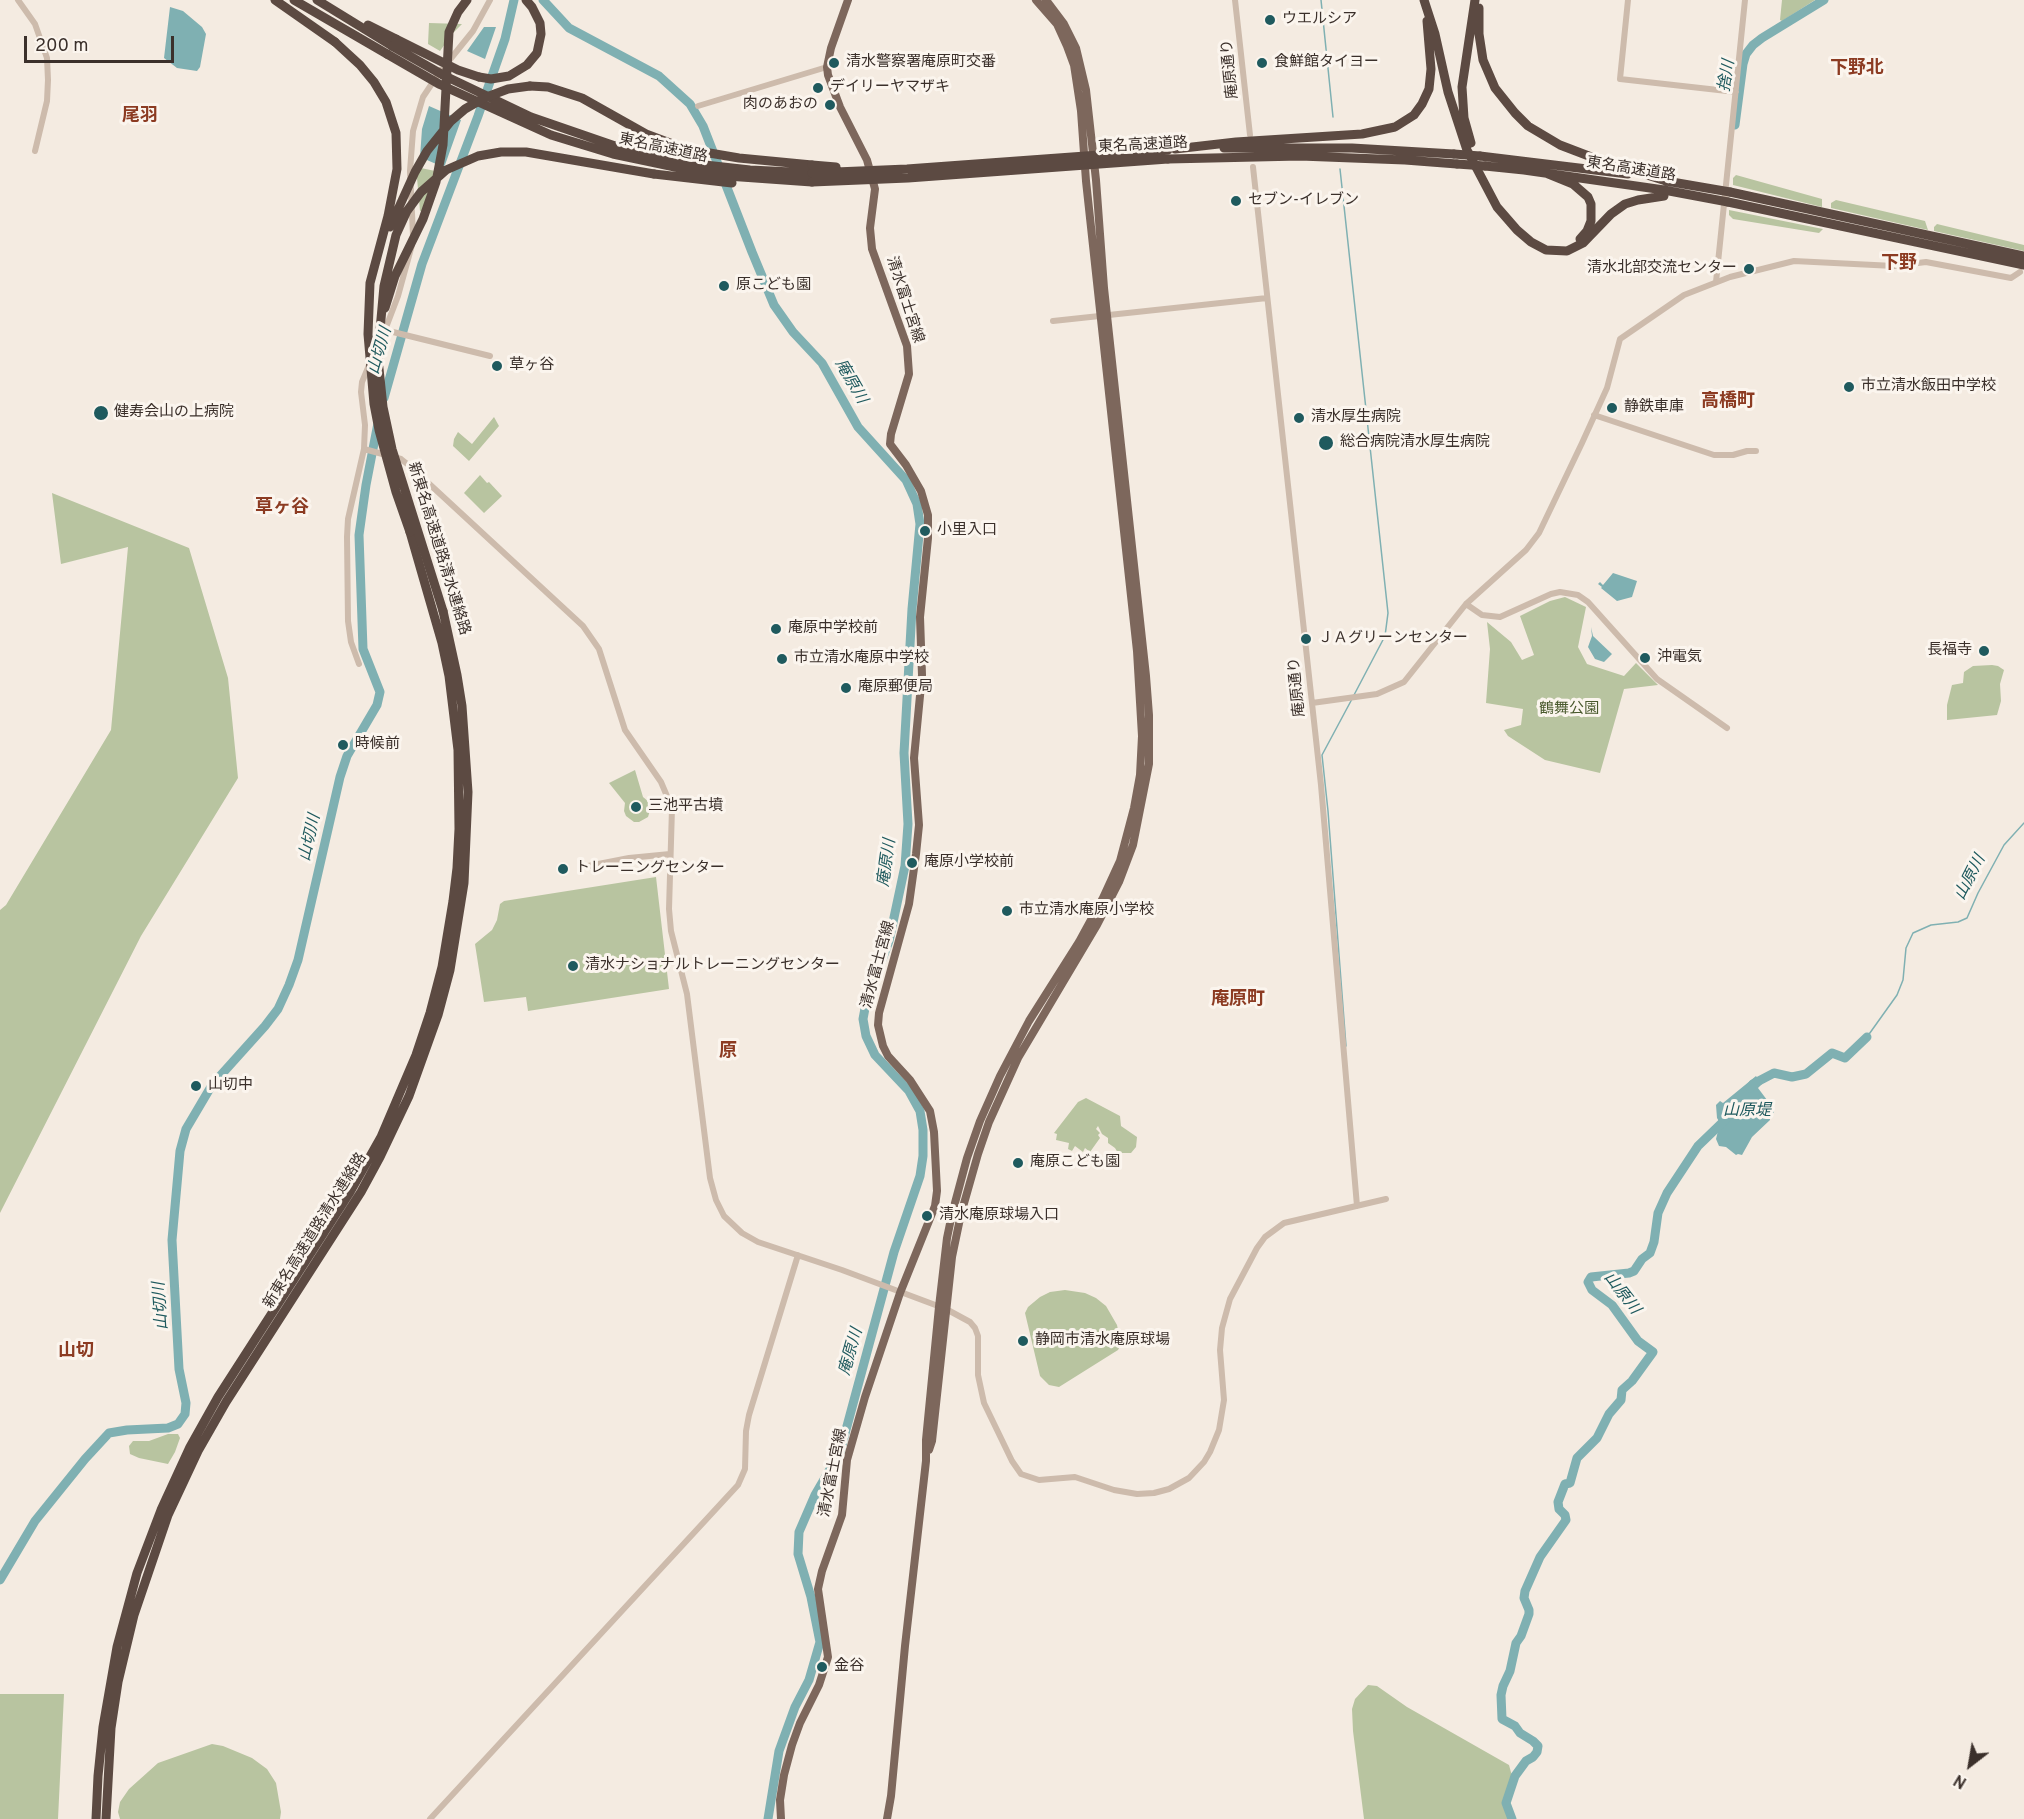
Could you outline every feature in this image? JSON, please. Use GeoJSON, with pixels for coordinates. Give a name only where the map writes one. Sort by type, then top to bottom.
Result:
{"type":"FeatureCollection","features":[{"type":"Feature","properties":{"kind":"highway"},"geometry":{"type":"LineString","coordinates":[[275,0],[335,42],[360,65],[381,92],[390,112],[397,139],[394,189],[370,283],[368,334],[371,377]]}},
{"type":"Feature","properties":{"kind":"highway","name":"東名高速道路"},"geometry":{"type":"LineString","coordinates":[[294,0],[354,35],[392,46]]}},
{"type":"Feature","properties":{"kind":"highway","name":"東名高速道路"},"geometry":{"type":"LineString","coordinates":[[319,0],[357,22],[441,80],[551,135],[613,154],[705,165],[786,179]]}},
{"type":"Feature","properties":{"kind":"highway"},"geometry":{"type":"LineString","coordinates":[[378,355],[382,322],[391,288],[436,182],[443,139],[449,32],[458,12],[467,0]]}},
{"type":"Feature","properties":{"kind":"highway"},"geometry":{"type":"LineString","coordinates":[[392,46],[484,78],[504,78],[519,72],[527,65],[539,47],[540,23],[526,0]]}},
{"type":"Feature","properties":{"kind":"highway"},"geometry":{"type":"LineString","coordinates":[[1477,0],[1462,87],[1464,118],[1474,151],[1490,186],[1523,230],[1540,243],[1557,248],[1580,239],[1587,231],[1591,221],[1591,204],[1581,189],[1546,173]]}},
{"type":"Feature","properties":{"kind":"highway"},"geometry":{"type":"LineString","coordinates":[[1477,0],[1483,60],[1495,88],[1515,113],[1528,126],[1560,145],[1609,163],[1665,189]]}},
{"type":"Feature","properties":{"kind":"highway"},"geometry":{"type":"LineString","coordinates":[[1425,4],[1435,34],[1448,92],[1467,150],[1497,207],[1530,242],[1546,250],[1567,251],[1583,243],[1611,214],[1625,204],[1665,189]]}},
{"type":"Feature","properties":{"kind":"highway"},"geometry":{"type":"LineString","coordinates":[[1170,153],[1236,142],[1376,133],[1404,122],[1414,115],[1422,104],[1431,79],[1431,54],[1425,4]]}},
{"type":"Feature","properties":{"kind":"highway"},"geometry":{"type":"LineString","coordinates":[[371,377],[370,335],[373,298],[382,254],[404,192],[440,133],[465,109],[484,98],[499,92],[530,86],[548,87],[582,98],[636,129],[667,143],[704,153],[782,163],[812,173]]}},
{"type":"Feature","properties":{"kind":"highway","name":"東名高速道路"},"geometry":{"type":"LineString","coordinates":[[658,161],[714,178],[786,179],[812,173],[1170,153],[1352,148],[1456,159],[1485,166],[1665,189],[1730,192],[2024,256]]}},
{"type":"Feature","properties":{"kind":"highway"},"geometry":{"type":"LineString","coordinates":[[378,355],[384,286],[396,236],[407,211],[420,192],[446,170],[478,156],[501,152],[526,152],[654,174],[714,178]]}},
{"type":"Feature","properties":{"kind":"highway","name":"東名高速道路"},"geometry":{"type":"LineString","coordinates":[[812,173],[908,178],[1170,153]]}},
{"type":"Feature","properties":{"kind":"highway","name":"東名高速道路"},"geometry":{"type":"LineString","coordinates":[[1456,159],[1480,156],[1571,166],[1729,204],[1810,219],[2022,269]]}},
{"type":"Feature","properties":{"kind":"highway","name":"新東名高速道路清水連絡路"},"geometry":{"type":"LineString","coordinates":[[107,1819],[111,1728],[130,1614],[141,1563],[169,1491],[195,1439],[361,1192],[390,1139],[424,1058],[450,970],[458,929],[464,883],[468,792],[465,740],[443,612],[392,449],[383,407],[378,355]]}},
{"type":"Feature","properties":{"kind":"highway","name":"新東名高速道路清水連絡路"},"geometry":{"type":"LineString","coordinates":[[247,1359],[350,1192],[381,1137],[405,1083],[430,1013],[453,901],[459,829],[458,750],[453,675],[383,450],[371,377]]}},
{"type":"Feature","properties":{"kind":"highway","name":"新東名高速道路清水連絡路"},"geometry":{"type":"LineString","coordinates":[[96,1819],[100,1748],[106,1704],[130,1614]]}},
{"type":"Feature","properties":{"kind":"highway"},"geometry":{"type":"LineString","coordinates":[[89,1819],[97,1797]]}},
{"type":"Feature","properties":{"kind":"main road"},"geometry":{"type":"LineString","coordinates":[[827,67],[831,48],[848,0]]}},
{"type":"Feature","properties":{"kind":"main road"},"geometry":{"type":"LineString","coordinates":[[887,1819],[926,1461],[932,1441],[942,1308],[961,1214],[989,1122],[1018,1058],[1097,925],[1119,882],[1133,845],[1150,751],[1149,699],[1081,111],[1074,65],[1067,45],[1057,24],[1036,0]]}},
{"type":"Feature","properties":{"kind":"main road"},"geometry":{"type":"LineString","coordinates":[[1046,0],[1064,24],[1076,48],[1083,73],[1096,180],[1104,316]]}},
{"type":"Feature","properties":{"kind":"main road","name":"清水富士宮線"},"geometry":{"type":"LineString","coordinates":[[781,1819],[780,1800],[792,1745],[819,1685],[828,1658],[818,1589],[842,1515],[848,1460],[865,1397],[900,1293],[935,1206],[937,1191],[934,1132],[930,1111],[910,1080],[888,1056],[881,1038],[878,1020],[909,904],[919,825],[914,758],[922,675],[920,617],[928,515],[921,491],[890,444],[909,374],[907,346],[872,249],[870,228],[875,189],[867,160],[840,107],[827,67]]}},
{"type":"Feature","properties":{"kind":"street"},"geometry":{"type":"LineString","coordinates":[[18,0],[35,24],[47,58],[47,101],[35,151]]}},
{"type":"Feature","properties":{"kind":"street"},"geometry":{"type":"LineString","coordinates":[[359,664],[351,642],[348,621],[347,537],[348,519],[364,449],[362,382],[385,330],[411,253],[414,222],[410,166],[411,140],[416,117],[429,86],[473,31],[490,0]]}},
{"type":"Feature","properties":{"kind":"street","name":"庵原通り"},"geometry":{"type":"LineString","coordinates":[[1235,0],[1250,135]]}},
{"type":"Feature","properties":{"kind":"street"},"geometry":{"type":"LineString","coordinates":[[1628,0],[1620,79],[1736,92]]}},
{"type":"Feature","properties":{"kind":"street"},"geometry":{"type":"LineString","coordinates":[[1716,282],[1745,0]]}},
{"type":"Feature","properties":{"kind":"street"},"geometry":{"type":"LineString","coordinates":[[698,106],[827,67]]}},
{"type":"Feature","properties":{"kind":"street","name":"庵原通り"},"geometry":{"type":"LineString","coordinates":[[1253,167],[1321,785],[1357,1206]]}},
{"type":"Feature","properties":{"kind":"street"},"geometry":{"type":"LineString","coordinates":[[1312,703],[1377,694],[1399,685],[1412,674],[1466,604],[1526,550],[1539,533],[1594,415],[1606,388],[1620,339],[1684,295],[1716,282],[1794,261],[1894,266],[1926,262],[2011,278],[2022,269]]}},
{"type":"Feature","properties":{"kind":"street"},"geometry":{"type":"LineString","coordinates":[[1053,321],[1267,298]]}},
{"type":"Feature","properties":{"kind":"street"},"geometry":{"type":"LineString","coordinates":[[385,330],[490,356]]}},
{"type":"Feature","properties":{"kind":"street"},"geometry":{"type":"LineString","coordinates":[[1594,415],[1714,455],[1733,455],[1756,451]]}},
{"type":"Feature","properties":{"kind":"street"},"geometry":{"type":"LineString","coordinates":[[364,449],[401,459],[411,467],[588,633],[599,649],[625,730],[661,782],[672,808],[669,909],[671,931],[687,994],[713,1192],[724,1215],[742,1233],[758,1242],[879,1284],[964,1318],[975,1328],[978,1336],[978,1366],[982,1396],[1012,1461],[1021,1474],[1039,1480],[1076,1477],[1125,1493],[1137,1494],[1161,1491],[1183,1482],[1197,1470],[1216,1440],[1222,1420],[1224,1400],[1220,1350],[1224,1318],[1230,1299],[1257,1248],[1265,1237],[1284,1223],[1386,1199]]}},
{"type":"Feature","properties":{"kind":"street"},"geometry":{"type":"LineString","coordinates":[[1466,604],[1482,615],[1493,618],[1551,594],[1560,592],[1578,595],[1588,602],[1657,679],[1727,728]]}},
{"type":"Feature","properties":{"kind":"street"},"geometry":{"type":"LineString","coordinates":[[583,867],[628,858],[670,854]]}},
{"type":"Feature","properties":{"kind":"street"},"geometry":{"type":"LineString","coordinates":[[430,1819],[738,1485],[745,1469],[746,1431],[749,1415],[798,1255]]}},
{"type":"Feature","properties":{"kind":"green space"},"geometry":{"type":"Polygon","coordinates":[[[1782,0],[1815,0],[1782,21],[1780,20],[1782,0]]]}},
{"type":"Feature","properties":{"kind":"green space"},"geometry":{"type":"Polygon","coordinates":[[[429,23],[462,24],[440,51],[428,44],[429,23]]]}},
{"type":"Feature","properties":{"kind":"green space"},"geometry":{"type":"Polygon","coordinates":[[[416,167],[440,172],[427,212],[420,211],[416,167]]]}},
{"type":"Feature","properties":{"kind":"green space"},"geometry":{"type":"Polygon","coordinates":[[[1736,175],[1822,199],[1822,207],[1733,185],[1733,178],[1736,175]]]}},
{"type":"Feature","properties":{"kind":"green space"},"geometry":{"type":"Polygon","coordinates":[[[1836,200],[1925,221],[1928,230],[1831,208],[1831,203],[1836,200]]]}},
{"type":"Feature","properties":{"kind":"green space"},"geometry":{"type":"Polygon","coordinates":[[[1729,210],[1823,229],[1819,233],[1733,219],[1729,215],[1729,210]]]}},
{"type":"Feature","properties":{"kind":"green space"},"geometry":{"type":"Polygon","coordinates":[[[1937,224],[2024,245],[2024,251],[1934,231],[1937,224]]]}},
{"type":"Feature","properties":{"kind":"green space"},"geometry":{"type":"Polygon","coordinates":[[[494,417],[499,426],[469,461],[453,446],[454,439],[458,432],[472,444],[494,417]]]}},
{"type":"Feature","properties":{"kind":"green space"},"geometry":{"type":"Polygon","coordinates":[[[480,475],[502,496],[484,513],[464,493],[480,475]]]}},
{"type":"Feature","properties":{"kind":"green space"},"geometry":{"type":"Polygon","coordinates":[[[52,493],[189,548],[228,678],[238,778],[141,936],[0,1213],[0,910],[6,905],[111,730],[128,547],[61,564],[52,493]]]}},
{"type":"Feature","properties":{"kind":"green space","name":"鶴舞公園"},"geometry":{"type":"Polygon","coordinates":[[[1565,597],[1586,607],[1578,647],[1587,664],[1624,676],[1636,663],[1658,685],[1624,689],[1600,773],[1545,760],[1508,736],[1504,730],[1521,725],[1523,709],[1486,703],[1490,649],[1487,622],[1511,642],[1522,660],[1534,655],[1520,616],[1550,601],[1565,597]]]}},
{"type":"Feature","properties":{"kind":"green space"},"geometry":{"type":"Polygon","coordinates":[[[1992,665],[2004,670],[2000,684],[2001,701],[1997,715],[1947,720],[1947,705],[1952,685],[1963,683],[1964,672],[1973,666],[1992,665]]]}},
{"type":"Feature","properties":{"kind":"green space"},"geometry":{"type":"Polygon","coordinates":[[[635,770],[643,797],[651,807],[648,817],[639,822],[634,822],[626,816],[625,803],[609,783],[635,770]]]}},
{"type":"Feature","properties":{"kind":"green space","name":"清水ナショナルトレーニングセンター"},"geometry":{"type":"Polygon","coordinates":[[[656,877],[669,989],[528,1011],[526,997],[484,1002],[475,944],[492,930],[497,920],[500,904],[504,901],[656,877]]]}},
{"type":"Feature","properties":{"kind":"green space"},"geometry":{"type":"Polygon","coordinates":[[[1086,1098],[1120,1116],[1121,1126],[1137,1137],[1136,1147],[1131,1153],[1118,1153],[1108,1143],[1108,1138],[1102,1134],[1098,1126],[1096,1129],[1100,1133],[1098,1135],[1100,1138],[1090,1152],[1085,1148],[1083,1152],[1075,1146],[1072,1151],[1068,1149],[1069,1143],[1056,1140],[1057,1134],[1054,1133],[1078,1102],[1086,1098]]]}},
{"type":"Feature","properties":{"kind":"green space"},"geometry":{"type":"Polygon","coordinates":[[[1065,1290],[1085,1293],[1106,1306],[1117,1325],[1121,1344],[1118,1350],[1059,1387],[1049,1385],[1040,1376],[1025,1313],[1028,1307],[1040,1297],[1050,1292],[1065,1290]]]}},
{"type":"Feature","properties":{"kind":"green space"},"geometry":{"type":"Polygon","coordinates":[[[168,1434],[178,1434],[180,1438],[168,1464],[130,1454],[129,1446],[133,1441],[149,1441],[168,1434]]]}},
{"type":"Feature","properties":{"kind":"green space"},"geometry":{"type":"Polygon","coordinates":[[[1368,1685],[1377,1686],[1407,1707],[1509,1765],[1512,1776],[1509,1819],[1364,1819],[1352,1709],[1355,1699],[1368,1685]]]}},
{"type":"Feature","properties":{"kind":"green space"},"geometry":{"type":"Polygon","coordinates":[[[0,1694],[64,1694],[58,1819],[0,1819],[0,1694]]]}},
{"type":"Feature","properties":{"kind":"green space"},"geometry":{"type":"Polygon","coordinates":[[[212,1744],[252,1758],[267,1769],[276,1783],[280,1819],[120,1819],[118,1812],[120,1802],[129,1789],[158,1763],[212,1744]]]}},
{"type":"Feature","properties":{"kind":"water"},"geometry":{"type":"Polygon","coordinates":[[[170,7],[183,11],[202,27],[206,34],[200,67],[197,71],[177,68],[164,58],[170,7]]]}},
{"type":"Feature","properties":{"kind":"water"},"geometry":{"type":"Polygon","coordinates":[[[484,27],[496,27],[485,59],[467,51],[484,27]]]}},
{"type":"Feature","properties":{"kind":"water"},"geometry":{"type":"Polygon","coordinates":[[[429,106],[461,120],[443,167],[420,157],[422,129],[429,106]]]}},
{"type":"Feature","properties":{"kind":"water"},"geometry":{"type":"Polygon","coordinates":[[[1613,573],[1637,581],[1632,597],[1617,601],[1601,588],[1598,584],[1600,582],[1603,585],[1613,573]]]}},
{"type":"Feature","properties":{"kind":"water"},"geometry":{"type":"Polygon","coordinates":[[[1591,627],[1593,636],[1612,654],[1604,662],[1595,659],[1588,647],[1592,636],[1591,627]]]}},
{"type":"Feature","properties":{"kind":"water","name":"山原堤"},"geometry":{"type":"Polygon","coordinates":[[[1756,1076],[1762,1084],[1758,1088],[1774,1112],[1770,1120],[1752,1137],[1742,1155],[1736,1155],[1726,1147],[1719,1146],[1716,1139],[1720,1123],[1717,1118],[1716,1105],[1720,1101],[1723,1103],[1756,1076]]]}},
{"type":"Feature","properties":{"kind":"waterway","name":"山切川"},"geometry":{"type":"LineString","coordinates":[[384,398],[422,264],[505,39],[514,0]]}},
{"type":"Feature","properties":{"kind":"waterway","name":"庵原川"},"geometry":{"type":"LineString","coordinates":[[543,0],[569,28],[659,76],[690,104],[703,126],[774,305],[793,332],[822,363],[858,427],[906,480],[917,504],[920,524],[912,609],[904,753],[908,824],[905,866],[889,941],[866,1003],[863,1019],[866,1036],[875,1055],[909,1091],[920,1111],[923,1156],[920,1176],[894,1252],[840,1452],[815,1495],[799,1532],[798,1554],[811,1597],[820,1642],[809,1680],[795,1707],[779,1751],[768,1819]]}},
{"type":"Feature","properties":{"kind":"waterway"},"geometry":{"type":"LineString","coordinates":[[1321,0],[1333,117]]}},
{"type":"Feature","properties":{"kind":"waterway","name":"捨川"},"geometry":{"type":"LineString","coordinates":[[1735,125],[1746,54],[1762,38],[1824,0]]}},
{"type":"Feature","properties":{"kind":"waterway"},"geometry":{"type":"LineString","coordinates":[[1340,169],[1388,613],[1385,636],[1354,695]]}},
{"type":"Feature","properties":{"kind":"waterway","name":"山切川"},"geometry":{"type":"LineString","coordinates":[[0,1580],[35,1521],[109,1433],[168,1428],[178,1424],[185,1414],[186,1403],[179,1369],[172,1240],[180,1151],[186,1129],[212,1085],[265,1026],[278,1009],[289,985],[298,960],[340,777],[347,756],[377,705],[380,692],[363,649],[359,535],[378,423]]}},
{"type":"Feature","properties":{"kind":"waterway"},"geometry":{"type":"LineString","coordinates":[[1346,1046],[1322,755],[1352,699]]}},
{"type":"Feature","properties":{"kind":"waterway","name":"山原川"},"geometry":{"type":"LineString","coordinates":[[1867,1037],[1897,995],[1903,980],[1906,948],[1913,933],[1931,925],[1958,922],[1967,918],[2004,845],[2024,823]]}},
{"type":"Feature","properties":{"kind":"waterway","name":"山原川"},"geometry":{"type":"LineString","coordinates":[[1750,1088],[1753,1084],[1774,1073],[1792,1077],[1806,1074],[1832,1053],[1845,1058],[1867,1037]]}},
{"type":"Feature","properties":{"kind":"waterway","name":"山原川"},"geometry":{"type":"LineString","coordinates":[[1512,1819],[1506,1803],[1515,1776],[1526,1761],[1537,1752],[1538,1746],[1520,1733],[1515,1726],[1502,1719],[1503,1686],[1510,1671],[1516,1643],[1529,1614],[1524,1598],[1525,1591],[1540,1557],[1566,1520],[1565,1515],[1559,1509],[1558,1502],[1565,1484],[1570,1483],[1577,1458],[1597,1438],[1609,1414],[1621,1400],[1622,1390],[1632,1381],[1653,1352],[1638,1341],[1612,1305],[1592,1290],[1588,1282],[1591,1277],[1634,1271],[1642,1259],[1650,1253],[1658,1213],[1667,1193],[1698,1146],[1727,1118]]}},
{"type":"Feature","properties":{"kind":"place","name":"ウエルシア"},"geometry":{"type":"Point","coordinates":[1270,20]}},
{"type":"Feature","properties":{"kind":"place","name":"清水警察署庵原町交番"},"geometry":{"type":"Point","coordinates":[834,63]}},
{"type":"Feature","properties":{"kind":"place","name":"食鮮館タイヨー"},"geometry":{"type":"Point","coordinates":[1262,63]}},
{"type":"Feature","properties":{"kind":"place","name":"デイリーヤマザキ"},"geometry":{"type":"Point","coordinates":[818,88]}},
{"type":"Feature","properties":{"kind":"place","name":"肉のあおの"},"geometry":{"type":"Point","coordinates":[830,105]}},
{"type":"Feature","properties":{"kind":"place","name":"セブン-イレブン"},"geometry":{"type":"Point","coordinates":[1236,201]}},
{"type":"Feature","properties":{"kind":"place","name":"清水北部交流センター"},"geometry":{"type":"Point","coordinates":[1749,269]}},
{"type":"Feature","properties":{"kind":"place","name":"原こども園"},"geometry":{"type":"Point","coordinates":[724,286]}},
{"type":"Feature","properties":{"kind":"place","name":"草ヶ谷"},"geometry":{"type":"Point","coordinates":[497,366]}},
{"type":"Feature","properties":{"kind":"place","name":"市立清水飯田中学校"},"geometry":{"type":"Point","coordinates":[1849,387]}},
{"type":"Feature","properties":{"kind":"place","name":"静鉄車庫"},"geometry":{"type":"Point","coordinates":[1612,408]}},
{"type":"Feature","properties":{"kind":"place","name":"健寿会山の上病院"},"geometry":{"type":"Point","coordinates":[101,413]}},
{"type":"Feature","properties":{"kind":"place","name":"清水厚生病院"},"geometry":{"type":"Point","coordinates":[1299,418]}},
{"type":"Feature","properties":{"kind":"place","name":"総合病院清水厚生病院"},"geometry":{"type":"Point","coordinates":[1326,443]}},
{"type":"Feature","properties":{"kind":"place","name":"小里入口"},"geometry":{"type":"Point","coordinates":[925,531]}},
{"type":"Feature","properties":{"kind":"place","name":"庵原中学校前"},"geometry":{"type":"Point","coordinates":[776,629]}},
{"type":"Feature","properties":{"kind":"place","name":"ＪＡグリーンセンター"},"geometry":{"type":"Point","coordinates":[1306,639]}},
{"type":"Feature","properties":{"kind":"place","name":"長福寺"},"geometry":{"type":"Point","coordinates":[1984,651]}},
{"type":"Feature","properties":{"kind":"place","name":"沖電気"},"geometry":{"type":"Point","coordinates":[1645,658]}},
{"type":"Feature","properties":{"kind":"place","name":"市立清水庵原中学校"},"geometry":{"type":"Point","coordinates":[782,659]}},
{"type":"Feature","properties":{"kind":"place","name":"庵原郵便局"},"geometry":{"type":"Point","coordinates":[846,688]}},
{"type":"Feature","properties":{"kind":"place","name":"時候前"},"geometry":{"type":"Point","coordinates":[343,745]}},
{"type":"Feature","properties":{"kind":"place","name":"三池平古墳"},"geometry":{"type":"Point","coordinates":[636,807]}},
{"type":"Feature","properties":{"kind":"place","name":"庵原小学校前"},"geometry":{"type":"Point","coordinates":[912,863]}},
{"type":"Feature","properties":{"kind":"place","name":"トレーニングセンター"},"geometry":{"type":"Point","coordinates":[563,869]}},
{"type":"Feature","properties":{"kind":"place","name":"市立清水庵原小学校"},"geometry":{"type":"Point","coordinates":[1007,911]}},
{"type":"Feature","properties":{"kind":"place","name":"清水ナショナルトレーニングセンター"},"geometry":{"type":"Point","coordinates":[573,966]}},
{"type":"Feature","properties":{"kind":"place","name":"山切中"},"geometry":{"type":"Point","coordinates":[196,1086]}},
{"type":"Feature","properties":{"kind":"place","name":"庵原こども園"},"geometry":{"type":"Point","coordinates":[1018,1163]}},
{"type":"Feature","properties":{"kind":"place","name":"清水庵原球場入口"},"geometry":{"type":"Point","coordinates":[927,1216]}},
{"type":"Feature","properties":{"kind":"place","name":"静岡市清水庵原球場"},"geometry":{"type":"Point","coordinates":[1023,1341]}},
{"type":"Feature","properties":{"kind":"place","name":"金谷"},"geometry":{"type":"Point","coordinates":[822,1667]}},
{"type":"Feature","properties":{"kind":"district","name":"下野北"},"geometry":{"type":"Point","coordinates":[1857,69]}},
{"type":"Feature","properties":{"kind":"district","name":"尾羽"},"geometry":{"type":"Point","coordinates":[140,117]}},
{"type":"Feature","properties":{"kind":"district","name":"下野"},"geometry":{"type":"Point","coordinates":[1899,264]}},
{"type":"Feature","properties":{"kind":"district","name":"高橋町"},"geometry":{"type":"Point","coordinates":[1728,402]}},
{"type":"Feature","properties":{"kind":"district","name":"草ヶ谷"},"geometry":{"type":"Point","coordinates":[282,508]}},
{"type":"Feature","properties":{"kind":"district","name":"庵原町"},"geometry":{"type":"Point","coordinates":[1238,1000]}},
{"type":"Feature","properties":{"kind":"district","name":"原"},"geometry":{"type":"Point","coordinates":[728,1052]}},
{"type":"Feature","properties":{"kind":"district","name":"山切"},"geometry":{"type":"Point","coordinates":[76,1352]}}]}
